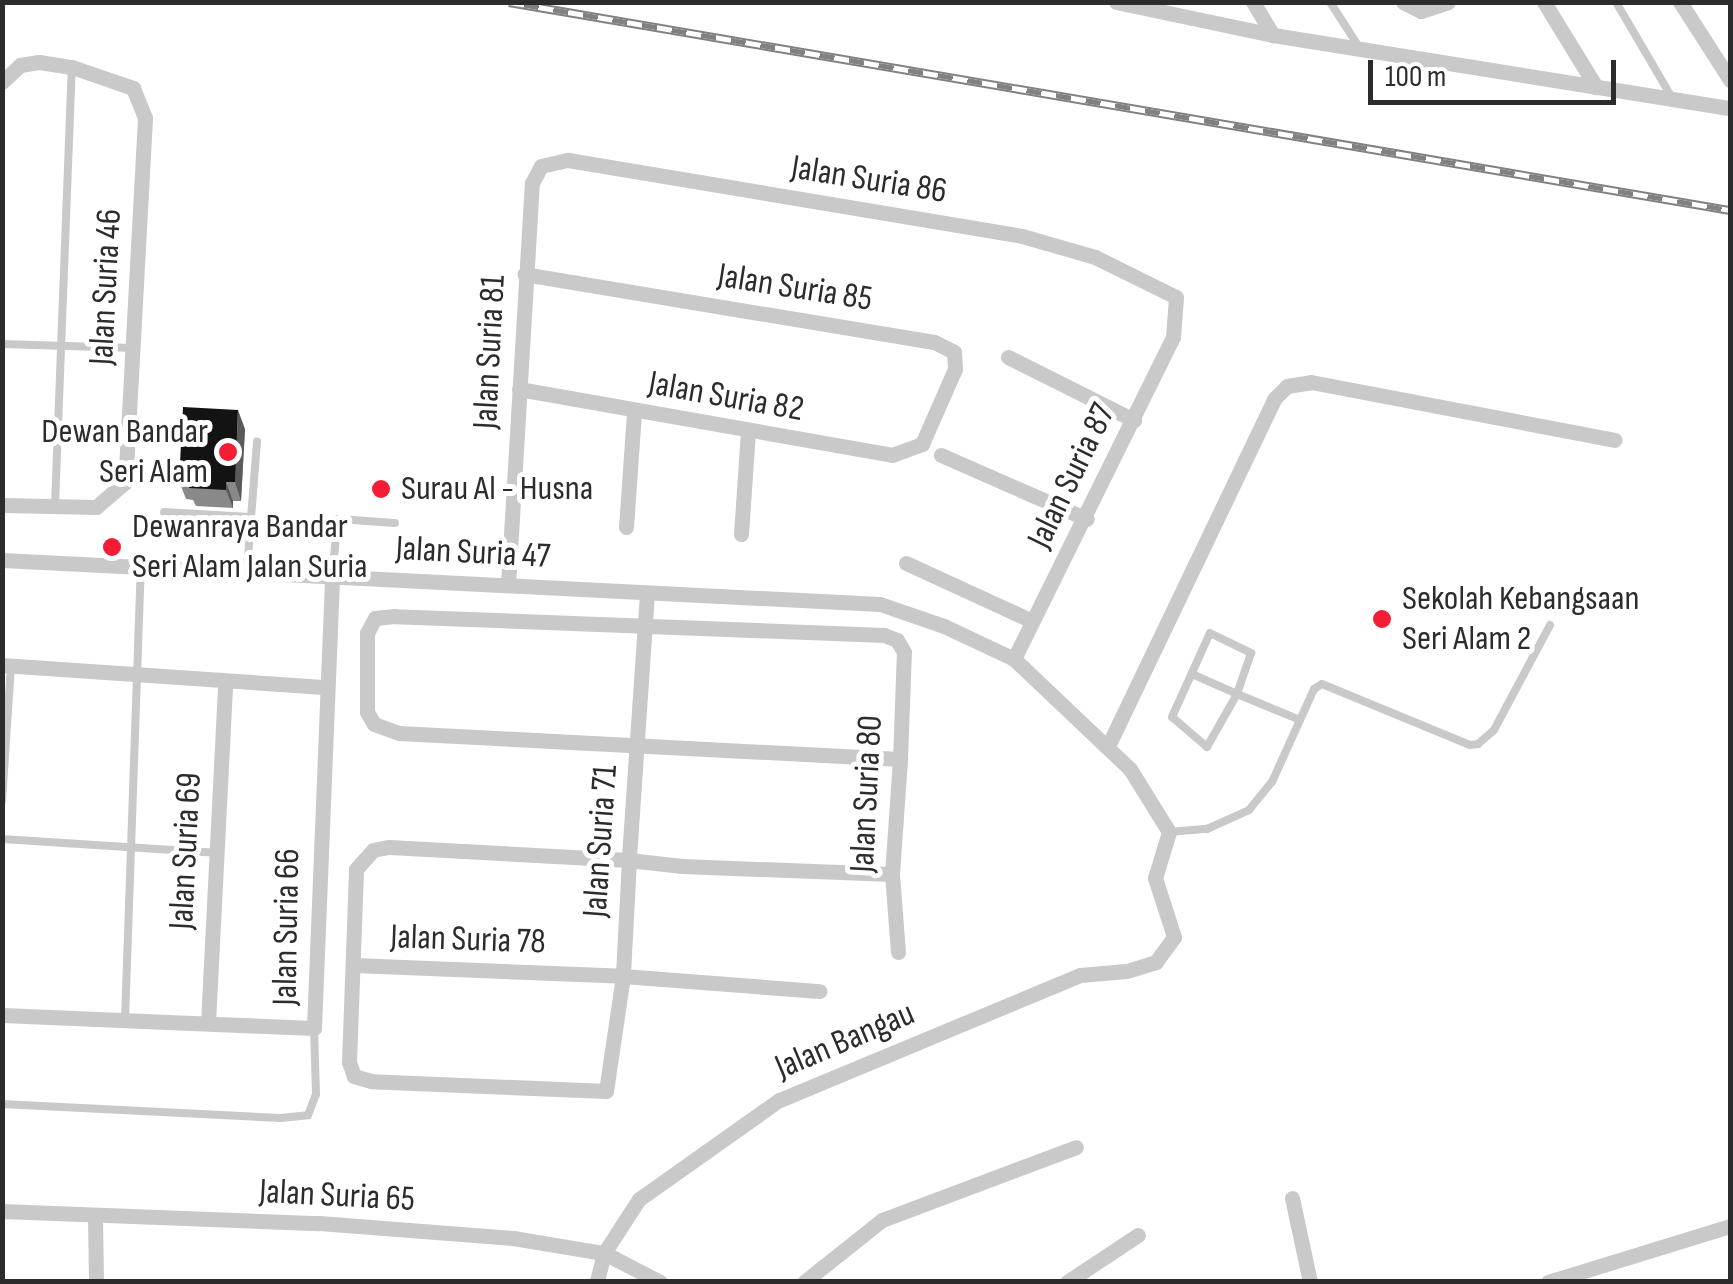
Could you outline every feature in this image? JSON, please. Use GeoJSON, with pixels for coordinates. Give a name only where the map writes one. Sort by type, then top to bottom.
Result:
{"type":"FeatureCollection","features":[{"type":"Feature","properties":{"kind":"street"},"geometry":{"type":"LineString","coordinates":[[1116,2],[1273,35],[1730,108]]}},
{"type":"Feature","properties":{"kind":"street"},"geometry":{"type":"LineString","coordinates":[[1253,2],[1273,35]]}},
{"type":"Feature","properties":{"kind":"street"},"geometry":{"type":"LineString","coordinates":[[1403,2],[1421,11],[1448,2]]}},
{"type":"Feature","properties":{"kind":"street"},"geometry":{"type":"LineString","coordinates":[[1544,2],[1596,87]]}},
{"type":"Feature","properties":{"kind":"street"},"geometry":{"type":"LineString","coordinates":[[1680,2],[1730,80]]}},
{"type":"Feature","properties":{"kind":"street"},"geometry":{"type":"LineString","coordinates":[[5,72],[39,62],[72,67]]}},
{"type":"Feature","properties":{"kind":"street","name":"Jalan Suria 46"},"geometry":{"type":"LineString","coordinates":[[56,505],[96,507],[125,482],[146,118],[133,88],[72,67]]}},
{"type":"Feature","properties":{"kind":"street","name":"Jalan Suria 86"},"geometry":{"type":"LineString","coordinates":[[532,183],[541,166],[568,160],[1022,236],[1095,256],[1176,297],[1177,317]]}},
{"type":"Feature","properties":{"kind":"street","name":"Jalan Suria 81"},"geometry":{"type":"LineString","coordinates":[[508,585],[532,183]]}},
{"type":"Feature","properties":{"kind":"street","name":"Jalan Suria 85"},"geometry":{"type":"LineString","coordinates":[[526,274],[934,342],[954,352],[955,370],[922,444]]}},
{"type":"Feature","properties":{"kind":"street","name":"Jalan Suria 87"},"geometry":{"type":"LineString","coordinates":[[1014,659],[1087,519],[1173,337],[1177,317]]}},
{"type":"Feature","properties":{"kind":"street"},"geometry":{"type":"LineString","coordinates":[[1008,357],[1134,420]]}},
{"type":"Feature","properties":{"kind":"street"},"geometry":{"type":"LineString","coordinates":[[1108,744],[1274,399],[1288,386],[1311,382],[1614,440]]}},
{"type":"Feature","properties":{"kind":"street","name":"Jalan Suria 82"},"geometry":{"type":"LineString","coordinates":[[518,389],[892,455],[922,444]]}},
{"type":"Feature","properties":{"kind":"street"},"geometry":{"type":"LineString","coordinates":[[626,527],[634,412]]}},
{"type":"Feature","properties":{"kind":"street"},"geometry":{"type":"LineString","coordinates":[[742,534],[748,432]]}},
{"type":"Feature","properties":{"kind":"street"},"geometry":{"type":"LineString","coordinates":[[942,454],[1087,519]]}},
{"type":"Feature","properties":{"kind":"street"},"geometry":{"type":"LineString","coordinates":[[2,504],[56,505]]}},
{"type":"Feature","properties":{"kind":"street","name":"Jalan Suria 47"},"geometry":{"type":"LineString","coordinates":[[2,560],[248,569],[880,604],[944,626],[1014,659],[1108,744],[1130,770],[1169,832]]}},
{"type":"Feature","properties":{"kind":"street"},"geometry":{"type":"LineString","coordinates":[[906,563],[1032,622]]}},
{"type":"Feature","properties":{"kind":"street","name":"Jalan Suria 66"},"geometry":{"type":"LineString","coordinates":[[2,1015],[314,1028],[332,575]]}},
{"type":"Feature","properties":{"kind":"street","name":"Jalan Suria 71"},"geometry":{"type":"LineString","coordinates":[[354,965],[349,1062],[354,1076],[371,1082],[606,1091],[622,976],[647,592]]}},
{"type":"Feature","properties":{"kind":"street"},"geometry":{"type":"LineString","coordinates":[[645,624],[375,618],[368,632],[366,712],[374,724],[399,733],[900,759]]}},
{"type":"Feature","properties":{"kind":"street","name":"Jalan Suria 80"},"geometry":{"type":"LineString","coordinates":[[645,624],[884,635],[897,640],[904,652],[892,874],[898,952]]}},
{"type":"Feature","properties":{"kind":"street"},"geometry":{"type":"LineString","coordinates":[[7,666],[326,686]]}},
{"type":"Feature","properties":{"kind":"street","name":"Jalan Suria 69"},"geometry":{"type":"LineString","coordinates":[[208,1023],[225,682]]}},
{"type":"Feature","properties":{"kind":"street","name":"Jalan Bangau"},"geometry":{"type":"LineString","coordinates":[[597,1282],[604,1253],[638,1199],[779,1100],[1080,975],[1126,971],[1156,962],[1174,937],[1156,878],[1169,832]]}},
{"type":"Feature","properties":{"kind":"street"},"geometry":{"type":"LineString","coordinates":[[354,965],[356,869],[373,850],[892,874]]}},
{"type":"Feature","properties":{"kind":"street","name":"Jalan Suria 78"},"geometry":{"type":"LineString","coordinates":[[354,965],[622,976],[819,991]]}},
{"type":"Feature","properties":{"kind":"street"},"geometry":{"type":"LineString","coordinates":[[804,1282],[882,1220],[1076,1147]]}},
{"type":"Feature","properties":{"kind":"street"},"geometry":{"type":"LineString","coordinates":[[1292,1198],[1310,1282]]}},
{"type":"Feature","properties":{"kind":"street","name":"Jalan Suria 65"},"geometry":{"type":"LineString","coordinates":[[2,1211],[405,1229],[513,1238],[604,1253],[660,1282]]}},
{"type":"Feature","properties":{"kind":"street"},"geometry":{"type":"LineString","coordinates":[[95,1217],[96,1282]]}},
{"type":"Feature","properties":{"kind":"street"},"geometry":{"type":"LineString","coordinates":[[1559,1280],[1730,1226]]}},
{"type":"Feature","properties":{"kind":"street"},"geometry":{"type":"LineString","coordinates":[[1067,1282],[1138,1235]]}},
{"type":"Feature","properties":{"kind":"lane"},"geometry":{"type":"LineString","coordinates":[[1186,2],[1195,19]]}},
{"type":"Feature","properties":{"kind":"lane"},"geometry":{"type":"LineString","coordinates":[[1330,2],[1359,47]]}},
{"type":"Feature","properties":{"kind":"lane"},"geometry":{"type":"LineString","coordinates":[[1616,2],[1675,102]]}},
{"type":"Feature","properties":{"kind":"lane"},"geometry":{"type":"LineString","coordinates":[[56,505],[72,67]]}},
{"type":"Feature","properties":{"kind":"lane"},"geometry":{"type":"LineString","coordinates":[[2,344],[132,348]]}},
{"type":"Feature","properties":{"kind":"lane"},"geometry":{"type":"LineString","coordinates":[[248,569],[257,442]]}},
{"type":"Feature","properties":{"kind":"lane"},"geometry":{"type":"LineString","coordinates":[[164,512],[250,517]]}},
{"type":"Feature","properties":{"kind":"lane"},"geometry":{"type":"LineString","coordinates":[[332,575],[338,519],[394,523]]}},
{"type":"Feature","properties":{"kind":"lane"},"geometry":{"type":"LineString","coordinates":[[125,1020],[141,566]]}},
{"type":"Feature","properties":{"kind":"lane"},"geometry":{"type":"LineString","coordinates":[[1169,832],[1207,830],[1248,810],[1272,782],[1314,689],[1330,684],[1470,745],[1478,744],[1494,730],[1550,625]]}},
{"type":"Feature","properties":{"kind":"lane"},"geometry":{"type":"LineString","coordinates":[[1214,632],[1251,653],[1237,694],[1207,748],[1172,721],[1214,632]]}},
{"type":"Feature","properties":{"kind":"lane"},"geometry":{"type":"LineString","coordinates":[[2,801],[7,666]]}},
{"type":"Feature","properties":{"kind":"lane"},"geometry":{"type":"LineString","coordinates":[[1192,674],[1300,720]]}},
{"type":"Feature","properties":{"kind":"lane"},"geometry":{"type":"LineString","coordinates":[[2,838],[216,854]]}},
{"type":"Feature","properties":{"kind":"lane"},"geometry":{"type":"LineString","coordinates":[[2,1104],[281,1118],[308,1115],[316,1094],[314,1028]]}},
{"type":"Feature","properties":{"kind":"building"},"geometry":{"type":"Polygon","coordinates":[[[183,407],[238,410],[235,482],[226,482],[226,490],[189,488],[189,481],[179,481],[183,407]]]}},
{"type":"Feature","properties":{"kind":"railway"},"geometry":{"type":"LineString","coordinates":[[509,2],[1730,210]]}},
{"type":"Feature","properties":{"kind":"place","name":"Dewan Bandar Seri Alam"},"geometry":{"type":"Point","coordinates":[228,452]}},
{"type":"Feature","properties":{"kind":"place","name":"Surau Al - Husna"},"geometry":{"type":"Point","coordinates":[381,489]}},
{"type":"Feature","properties":{"kind":"place","name":"Dewanraya Bandar Seri Alam Jalan Suria"},"geometry":{"type":"Point","coordinates":[112,547]}},
{"type":"Feature","properties":{"kind":"place","name":"Sekolah Kebangsaan Seri Alam 2"},"geometry":{"type":"Point","coordinates":[1382,619]}}]}
